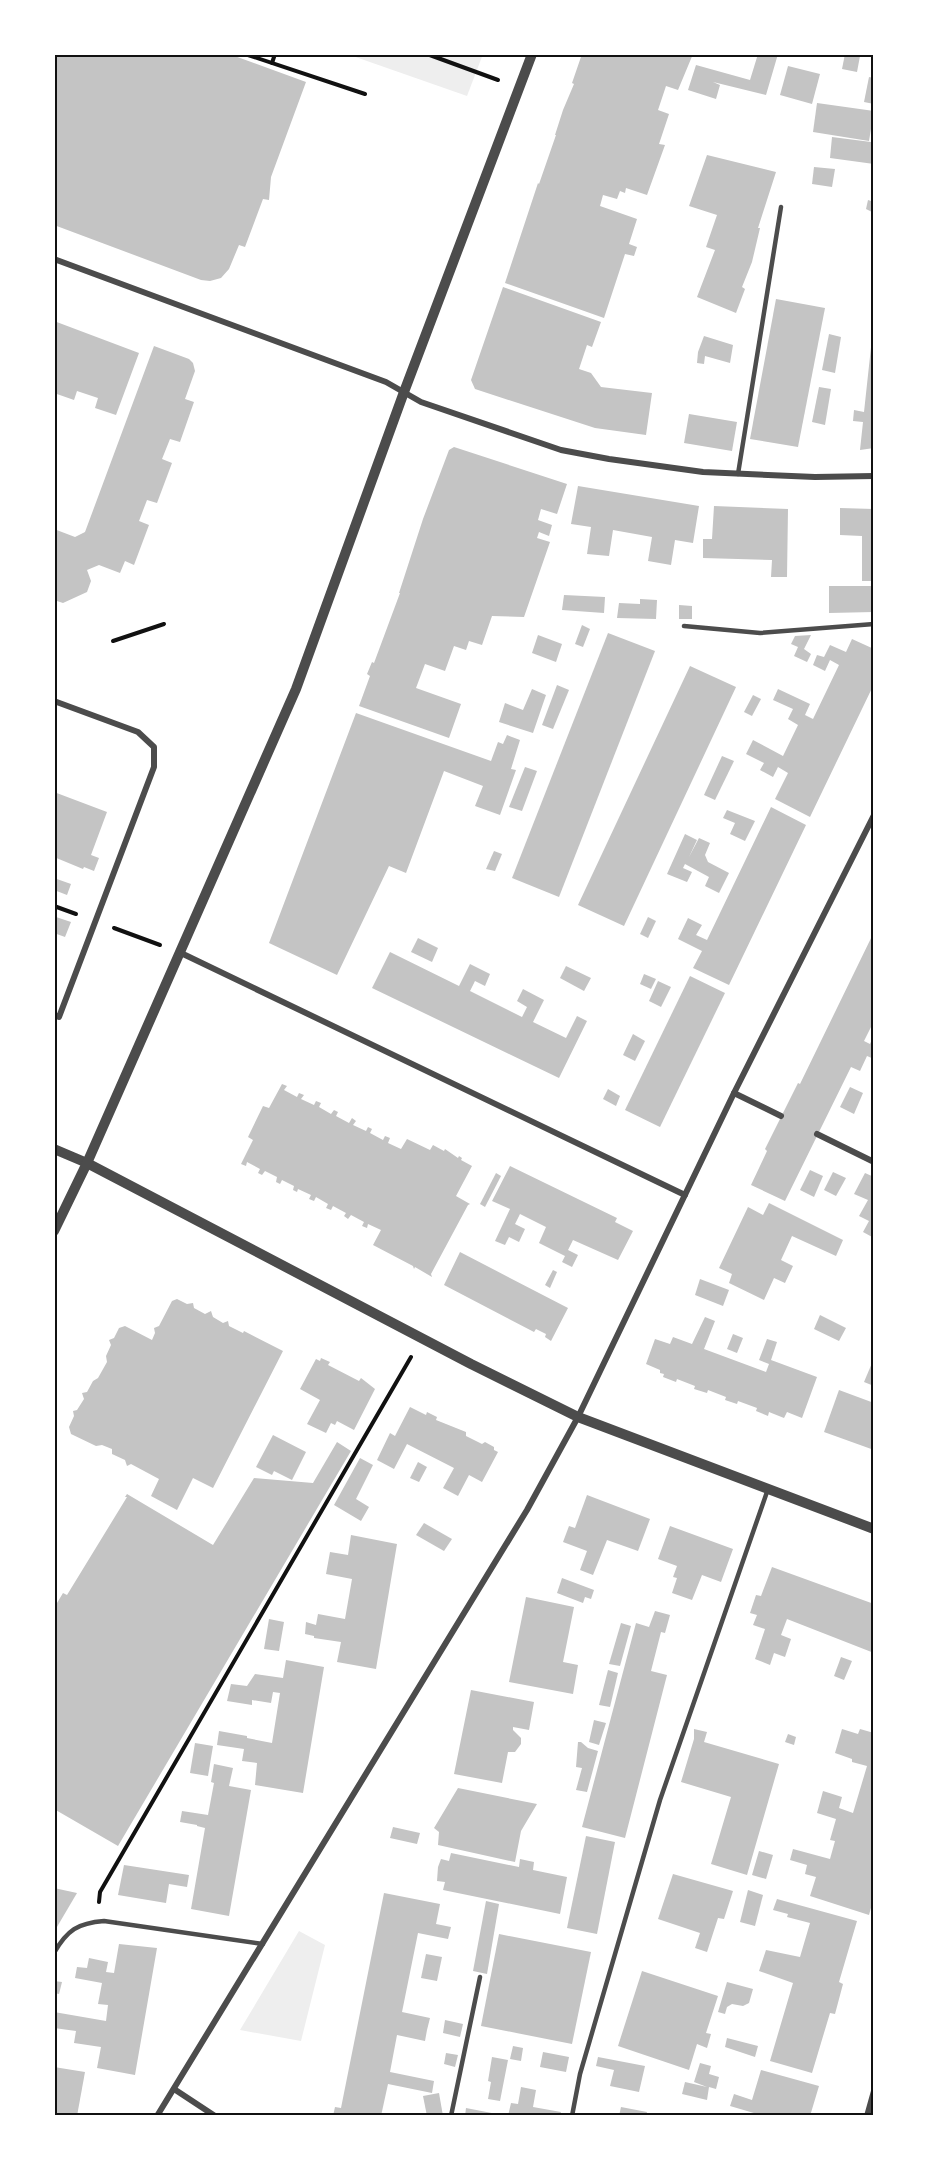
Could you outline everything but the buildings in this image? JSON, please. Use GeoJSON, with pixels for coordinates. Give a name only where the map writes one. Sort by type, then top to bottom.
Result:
{"type":"FeatureCollection","features":[{"type":"Feature","properties":{"kind":"street"},"geometry":{"type":"LineString","coordinates":[[54,1231],[181,953],[296,689],[404,392],[532,54]]}},
{"type":"Feature","properties":{"kind":"street"},"geometry":{"type":"LineString","coordinates":[[54,259],[386,382],[421,402],[561,450],[703,472],[815,477],[874,476]]}},
{"type":"Feature","properties":{"kind":"street"},"geometry":{"type":"LineString","coordinates":[[54,701],[138,732],[154,747],[154,767],[59,1017],[54,1015]]}},
{"type":"Feature","properties":{"kind":"street"},"geometry":{"type":"LineString","coordinates":[[157,2116],[520,1520],[579,1417],[734,1093],[874,815]]}},
{"type":"Feature","properties":{"kind":"street"},"geometry":{"type":"LineString","coordinates":[[181,953],[685,1195]]}},
{"type":"Feature","properties":{"kind":"street"},"geometry":{"type":"LineString","coordinates":[[734,1093],[781,1116]]}},
{"type":"Feature","properties":{"kind":"street"},"geometry":{"type":"LineString","coordinates":[[818,1134],[874,1162]]}},
{"type":"Feature","properties":{"kind":"street"},"geometry":{"type":"LineString","coordinates":[[54,1149],[87,1163],[422,1338],[579,1417],[874,1529]]}},
{"type":"Feature","properties":{"kind":"street"},"geometry":{"type":"LineString","coordinates":[[174,2089],[215,2116]]}},
{"type":"Feature","properties":{"kind":"street"},"geometry":{"type":"LineString","coordinates":[[867,2116],[874,2091]]}},
{"type":"Feature","properties":{"kind":"lane"},"geometry":{"type":"LineString","coordinates":[[738,474],[781,207]]}},
{"type":"Feature","properties":{"kind":"lane"},"geometry":{"type":"LineString","coordinates":[[684,626],[760,633],[874,624]]}},
{"type":"Feature","properties":{"kind":"lane"},"geometry":{"type":"LineString","coordinates":[[572,2116],[580,2074],[660,1800],[768,1489]]}},
{"type":"Feature","properties":{"kind":"lane"},"geometry":{"type":"LineString","coordinates":[[54,1953],[59,1944],[78,1925],[104,1921],[263,1944]]}},
{"type":"Feature","properties":{"kind":"lane"},"geometry":{"type":"LineString","coordinates":[[451,2116],[480,1977]]}},
{"type":"Feature","properties":{"kind":"path"},"geometry":{"type":"LineString","coordinates":[[245,54],[365,94]]}},
{"type":"Feature","properties":{"kind":"path"},"geometry":{"type":"LineString","coordinates":[[272,63],[275,54]]}},
{"type":"Feature","properties":{"kind":"path"},"geometry":{"type":"LineString","coordinates":[[427,54],[441,56],[518,88]]}},
{"type":"Feature","properties":{"kind":"path"},"geometry":{"type":"LineString","coordinates":[[113,641],[164,624]]}},
{"type":"Feature","properties":{"kind":"path"},"geometry":{"type":"LineString","coordinates":[[95,921],[181,953]]}},
{"type":"Feature","properties":{"kind":"path"},"geometry":{"type":"LineString","coordinates":[[96,1922],[100,1892],[422,1338]]}},
{"type":"Feature","properties":{"kind":"shaded area"},"geometry":{"type":"Polygon","coordinates":[[[347,54],[483,54],[467,96],[347,54]]]}},
{"type":"Feature","properties":{"kind":"shaded area"},"geometry":{"type":"Polygon","coordinates":[[[299,1931],[325,1945],[301,2041],[240,2030],[299,1931]]]}}]}
